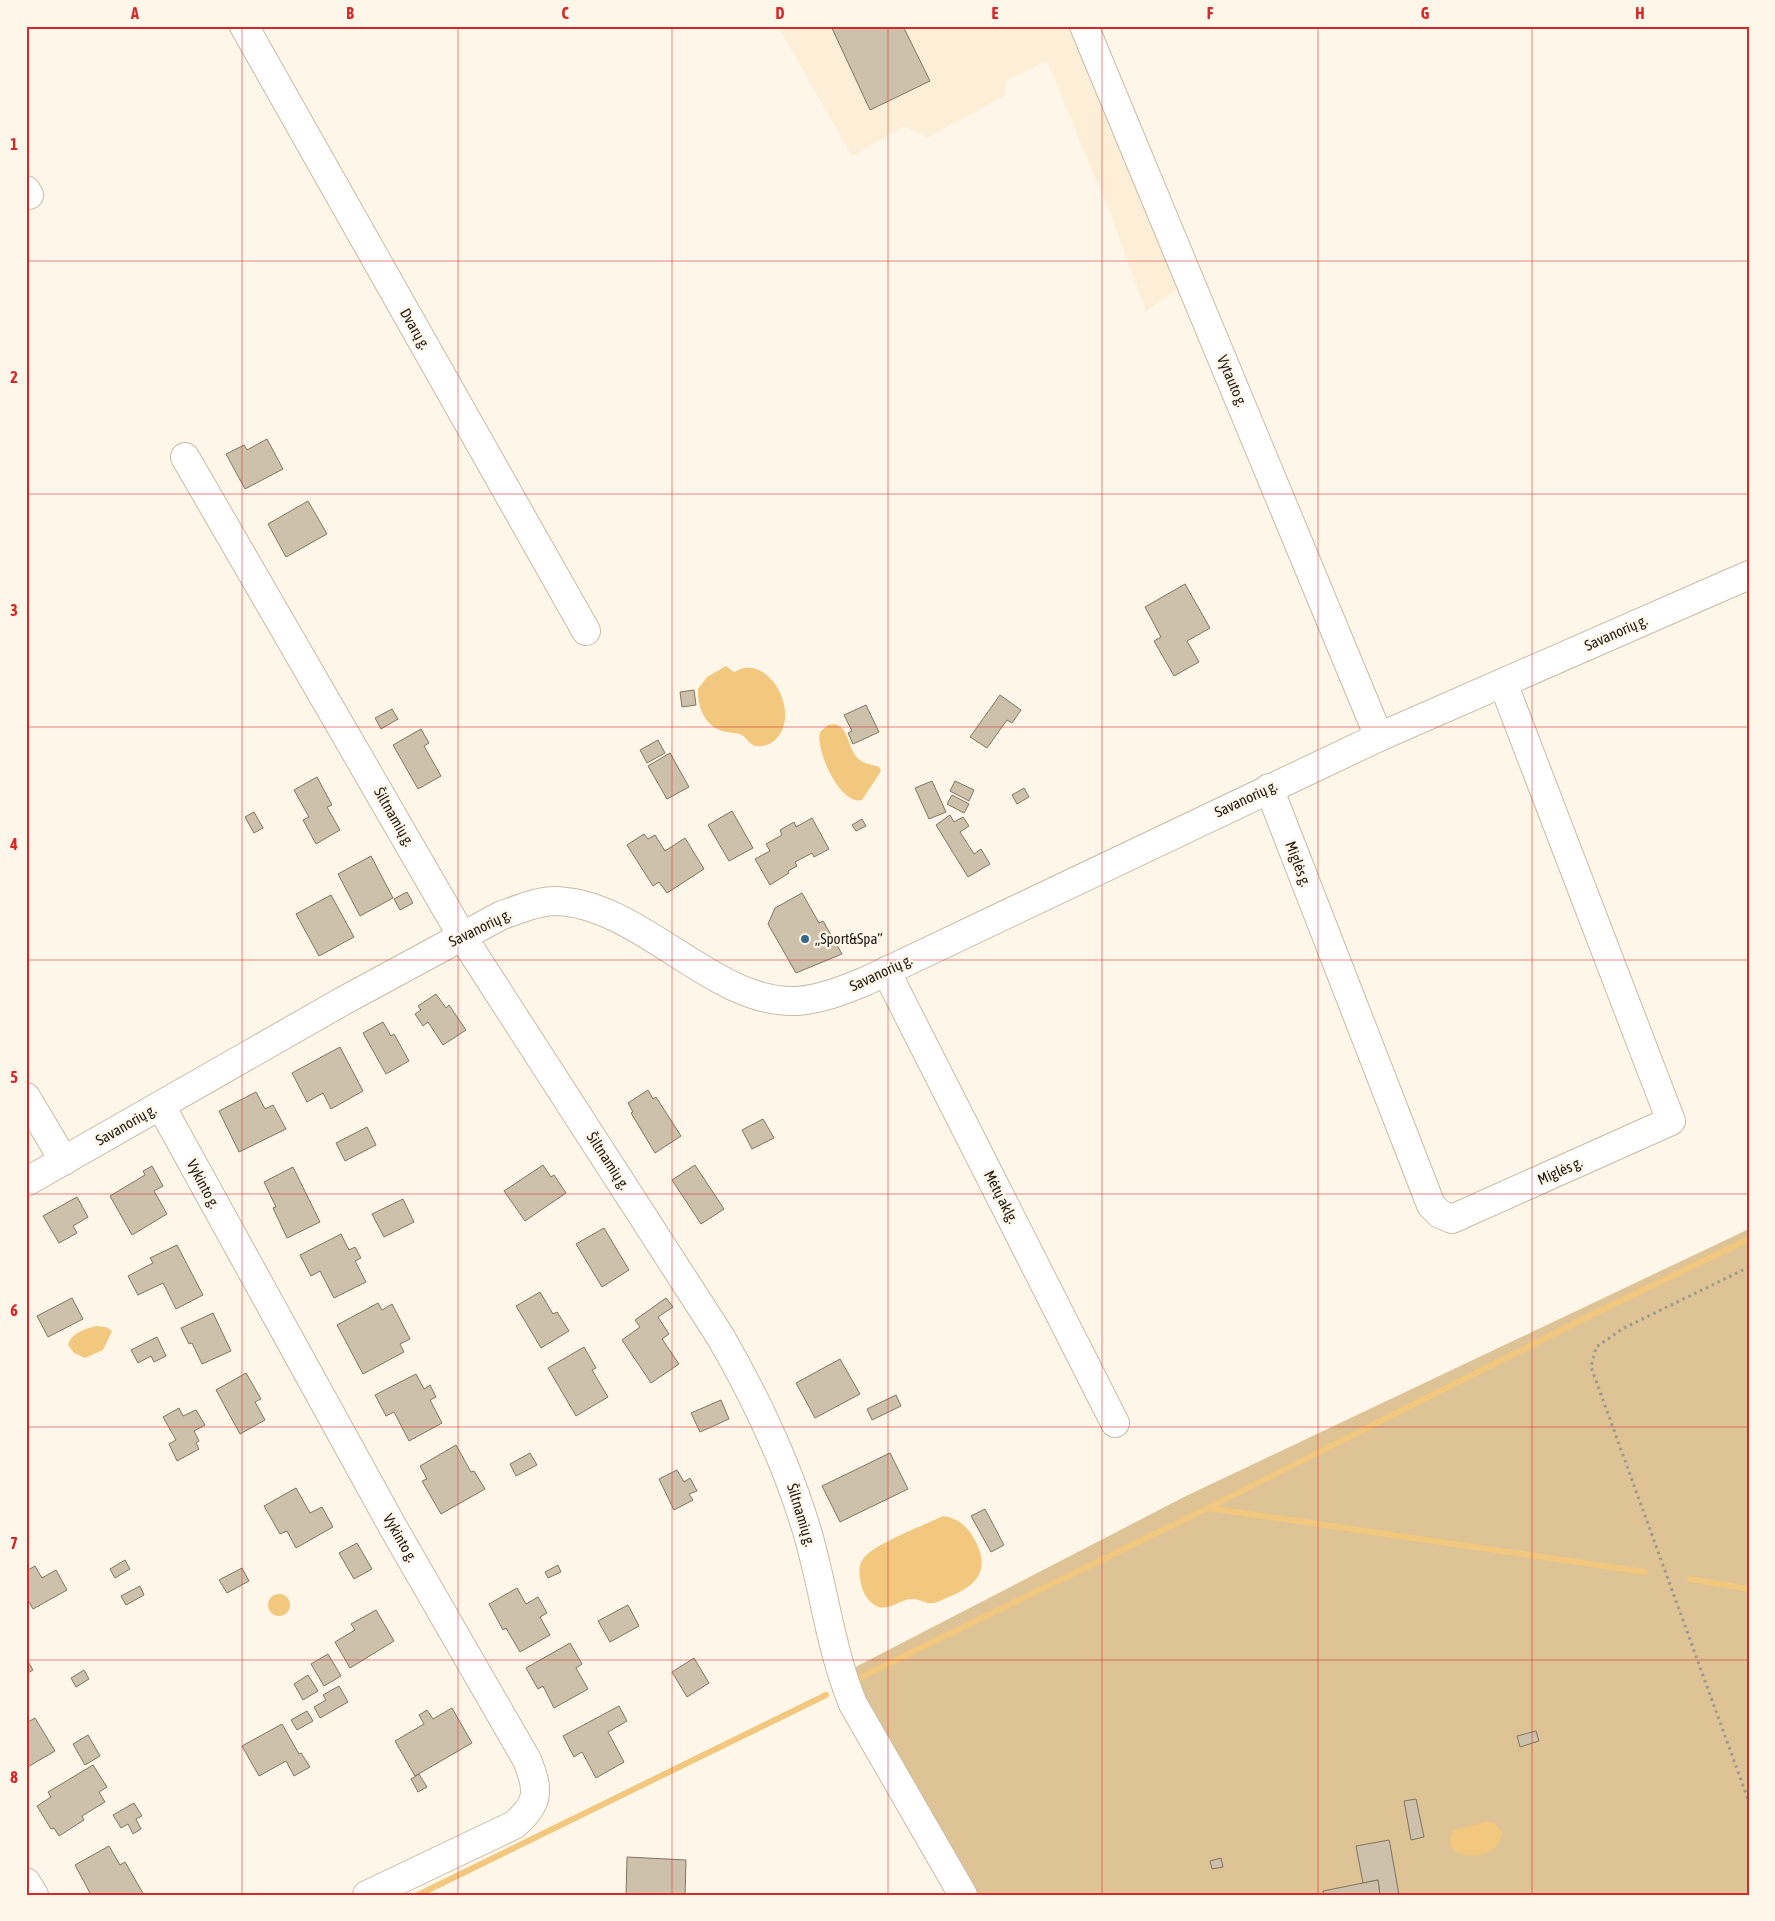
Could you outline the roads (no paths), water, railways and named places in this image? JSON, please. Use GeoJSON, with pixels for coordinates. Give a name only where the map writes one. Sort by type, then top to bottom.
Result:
{"type":"FeatureCollection","features":[{"type":"Feature","properties":{"kind":"street","name":"Dvarų g."},"geometry":{"type":"LineString","coordinates":[[244,26],[586,631]]}},
{"type":"Feature","properties":{"kind":"street","name":"Vytauto g."},"geometry":{"type":"LineString","coordinates":[[1084,26],[1379,736]]}},
{"type":"Feature","properties":{"kind":"street","name":"Šiltnamių g."},"geometry":{"type":"LineString","coordinates":[[186,457],[462,936],[720,1336],[751,1389],[773,1434],[807,1531],[840,1674],[852,1704],[963,1895]]}},
{"type":"Feature","properties":{"kind":"street","name":"Savanorių g."},"geometry":{"type":"LineString","coordinates":[[26,1182],[343,1001],[500,916],[552,901],[570,902],[600,910],[627,923],[735,987],[765,997],[796,1001],[830,995],[886,971],[1379,736],[1749,575]]}},
{"type":"Feature","properties":{"kind":"street","name":"Miglės g."},"geometry":{"type":"LineString","coordinates":[[1269,788],[1431,1205],[1440,1214],[1452,1219],[1671,1121],[1502,683]]}},
{"type":"Feature","properties":{"kind":"street","name":"Mėtų aklg."},"geometry":{"type":"LineString","coordinates":[[886,971],[1115,1423]]}},
{"type":"Feature","properties":{"kind":"street"},"geometry":{"type":"LineString","coordinates":[[26,1098],[64,1161]]}},
{"type":"Feature","properties":{"kind":"street","name":"Vykinto g."},"geometry":{"type":"LineString","coordinates":[[161,1106],[380,1504],[527,1760],[536,1781],[536,1797],[529,1812],[514,1825],[366,1895]]}},
{"type":"Feature","properties":{"kind":"street"},"geometry":{"type":"LineString","coordinates":[[26,1882],[34,1895]]}},
{"type":"Feature","properties":{"kind":"waterway"},"geometry":{"type":"LineString","coordinates":[[1208,1508],[1585,1318],[1749,1239]]}},
{"type":"Feature","properties":{"kind":"waterway"},"geometry":{"type":"LineString","coordinates":[[861,1677],[1208,1508],[1645,1572]]}},
{"type":"Feature","properties":{"kind":"waterway"},"geometry":{"type":"LineString","coordinates":[[1690,1579],[1749,1589]]}},
{"type":"Feature","properties":{"kind":"waterway"},"geometry":{"type":"LineString","coordinates":[[418,1895],[826,1695]]}},
{"type":"Feature","properties":{"kind":"place","name":"„Sport&Spa”"},"geometry":{"type":"Point","coordinates":[805,939]}}]}
